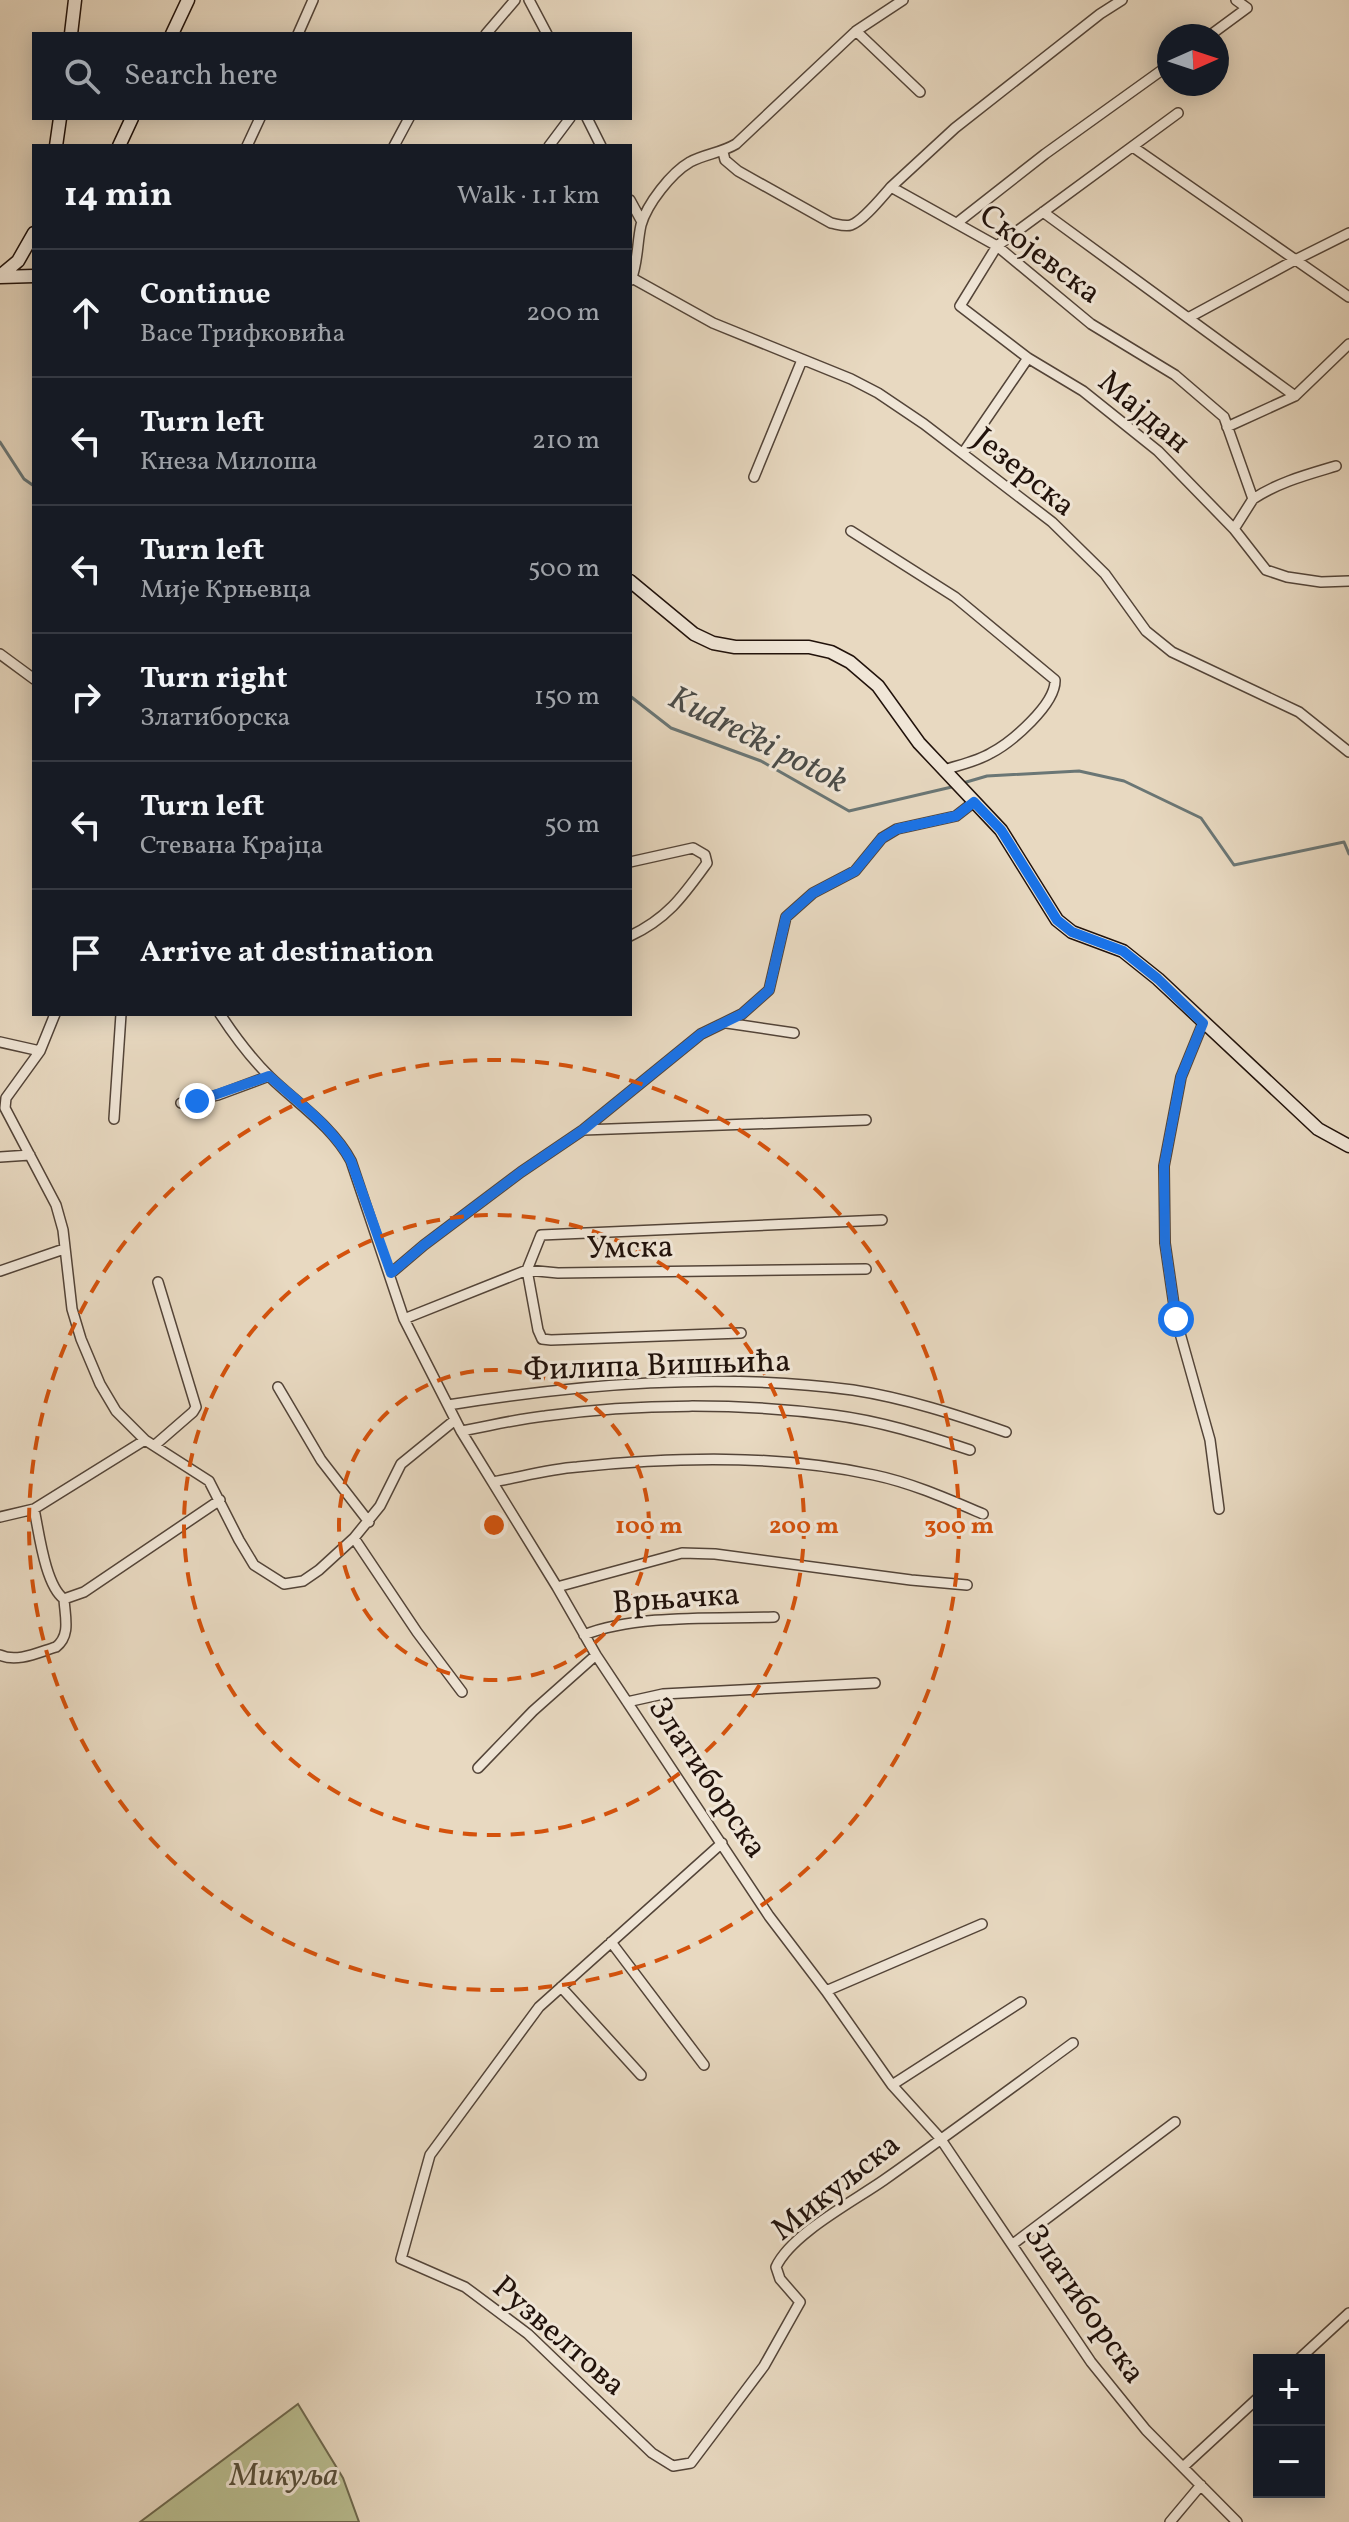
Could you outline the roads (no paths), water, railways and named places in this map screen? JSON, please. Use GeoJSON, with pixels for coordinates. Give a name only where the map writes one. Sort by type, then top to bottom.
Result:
{"type":"FeatureCollection","features":[{"type":"Feature","properties":{"kind":"street"},"geometry":{"type":"LineString","coordinates":[[71,32],[75,0]]}},
{"type":"Feature","properties":{"kind":"street"},"geometry":{"type":"LineString","coordinates":[[173,32],[188,0]]}},
{"type":"Feature","properties":{"kind":"street"},"geometry":{"type":"LineString","coordinates":[[299,32],[313,0]]}},
{"type":"Feature","properties":{"kind":"street"},"geometry":{"type":"LineString","coordinates":[[488,32],[515,0]]}},
{"type":"Feature","properties":{"kind":"street"},"geometry":{"type":"LineString","coordinates":[[529,0],[546,32]]}},
{"type":"Feature","properties":{"kind":"street"},"geometry":{"type":"LineString","coordinates":[[632,275],[642,222],[662,188],[688,163],[723,152],[736,144],[856,31],[903,0]]}},
{"type":"Feature","properties":{"kind":"street"},"geometry":{"type":"LineString","coordinates":[[723,152],[725,160],[738,171],[831,223],[851,225],[955,128],[1122,0]]}},
{"type":"Feature","properties":{"kind":"street"},"geometry":{"type":"LineString","coordinates":[[1225,24],[1247,8],[1236,0]]}},
{"type":"Feature","properties":{"kind":"street"},"geometry":{"type":"LineString","coordinates":[[856,31],[920,92]]}},
{"type":"Feature","properties":{"kind":"street"},"geometry":{"type":"LineString","coordinates":[[957,223],[1045,154],[1157,74]]}},
{"type":"Feature","properties":{"kind":"street"},"geometry":{"type":"LineString","coordinates":[[997,246],[1178,113]]}},
{"type":"Feature","properties":{"kind":"street"},"geometry":{"type":"LineString","coordinates":[[56,144],[60,120]]}},
{"type":"Feature","properties":{"kind":"street"},"geometry":{"type":"LineString","coordinates":[[120,144],[131,120]]}},
{"type":"Feature","properties":{"kind":"street"},"geometry":{"type":"LineString","coordinates":[[248,144],[259,120]]}},
{"type":"Feature","properties":{"kind":"street"},"geometry":{"type":"LineString","coordinates":[[395,144],[408,120]]}},
{"type":"Feature","properties":{"kind":"street"},"geometry":{"type":"LineString","coordinates":[[550,144],[568,120]]}},
{"type":"Feature","properties":{"kind":"street"},"geometry":{"type":"LineString","coordinates":[[588,120],[600,144]]}},
{"type":"Feature","properties":{"kind":"street"},"geometry":{"type":"LineString","coordinates":[[1133,147],[1349,297]]}},
{"type":"Feature","properties":{"kind":"street","name":"Скојевска"},"geometry":{"type":"LineString","coordinates":[[891,187],[997,246],[1091,324],[1175,375],[1224,417],[1253,499]]}},
{"type":"Feature","properties":{"kind":"street"},"geometry":{"type":"LineString","coordinates":[[632,204],[642,222]]}},
{"type":"Feature","properties":{"kind":"street"},"geometry":{"type":"LineString","coordinates":[[1043,212],[1295,396]]}},
{"type":"Feature","properties":{"kind":"street"},"geometry":{"type":"LineString","coordinates":[[1188,318],[1349,233]]}},
{"type":"Feature","properties":{"kind":"street"},"geometry":{"type":"LineString","coordinates":[[0,276],[18,261],[32,236]]}},
{"type":"Feature","properties":{"kind":"street","name":"Мајдан"},"geometry":{"type":"LineString","coordinates":[[997,246],[960,306],[1028,358],[1083,391],[1158,451],[1234,529],[1266,570],[1321,582],[1349,581]]}},
{"type":"Feature","properties":{"kind":"street"},"geometry":{"type":"LineString","coordinates":[[0,276],[32,276]]}},
{"type":"Feature","properties":{"kind":"street","name":"Језерска"},"geometry":{"type":"LineString","coordinates":[[632,281],[713,323],[878,393],[963,453],[1052,522],[1105,574],[1146,631],[1172,652],[1299,712],[1349,752]]}},
{"type":"Feature","properties":{"kind":"street"},"geometry":{"type":"LineString","coordinates":[[1227,427],[1295,396],[1349,344]]}},
{"type":"Feature","properties":{"kind":"street"},"geometry":{"type":"LineString","coordinates":[[963,453],[1028,358]]}},
{"type":"Feature","properties":{"kind":"street"},"geometry":{"type":"LineString","coordinates":[[754,477],[802,360]]}},
{"type":"Feature","properties":{"kind":"street"},"geometry":{"type":"LineString","coordinates":[[1234,529],[1253,499],[1270,487],[1336,466]]}},
{"type":"Feature","properties":{"kind":"street"},"geometry":{"type":"LineString","coordinates":[[851,531],[955,597],[1055,680],[1051,699],[1023,729],[991,754],[948,775]]}},
{"type":"Feature","properties":{"kind":"street"},"geometry":{"type":"LineString","coordinates":[[632,583],[694,634],[713,643],[735,647],[809,647],[831,652],[850,662],[878,686],[919,743],[1001,830],[1057,920],[1072,932],[1123,951],[1158,979],[1318,1129],[1349,1146]]}},
{"type":"Feature","properties":{"kind":"street"},"geometry":{"type":"LineString","coordinates":[[0,654],[32,678]]}},
{"type":"Feature","properties":{"kind":"street"},"geometry":{"type":"LineString","coordinates":[[391,1273],[509,1181],[583,1130],[701,1034],[742,1014],[769,990],[786,917],[813,893],[855,871],[882,838],[897,829],[956,816],[974,802]]}},
{"type":"Feature","properties":{"kind":"street"},"geometry":{"type":"LineString","coordinates":[[632,862],[693,848],[705,855],[707,863],[678,903],[647,928],[632,935]]}},
{"type":"Feature","properties":{"kind":"street"},"geometry":{"type":"LineString","coordinates":[[54,1016],[40,1051],[6,1098],[5,1108],[56,1205],[63,1230],[72,1309],[85,1350],[116,1411],[150,1443],[209,1481],[254,1565],[284,1584],[303,1581],[319,1570],[369,1522],[401,1464],[455,1420]]}},
{"type":"Feature","properties":{"kind":"street"},"geometry":{"type":"LineString","coordinates":[[114,1119],[121,1016]]}},
{"type":"Feature","properties":{"kind":"street","name":"Златиборска"},"geometry":{"type":"LineString","coordinates":[[221,1016],[242,1046],[269,1076],[344,1147],[391,1273],[404,1319],[461,1431],[596,1655],[769,1916],[892,2085],[940,2138],[1091,2362],[1146,2430],[1237,2522]]}},
{"type":"Feature","properties":{"kind":"street"},"geometry":{"type":"LineString","coordinates":[[727,1023],[794,1033]]}},
{"type":"Feature","properties":{"kind":"street"},"geometry":{"type":"LineString","coordinates":[[1203,1023],[1181,1077],[1164,1166],[1165,1243],[1176,1319],[1210,1440],[1219,1509]]}},
{"type":"Feature","properties":{"kind":"street"},"geometry":{"type":"LineString","coordinates":[[0,1042],[40,1051]]}},
{"type":"Feature","properties":{"kind":"street"},"geometry":{"type":"LineString","coordinates":[[181,1103],[218,1095],[269,1076]]}},
{"type":"Feature","properties":{"kind":"street"},"geometry":{"type":"LineString","coordinates":[[583,1130],[866,1120]]}},
{"type":"Feature","properties":{"kind":"street"},"geometry":{"type":"LineString","coordinates":[[0,1157],[30,1155]]}},
{"type":"Feature","properties":{"kind":"street"},"geometry":{"type":"LineString","coordinates":[[741,1333],[542,1339],[527,1270],[541,1235],[882,1220]]}},
{"type":"Feature","properties":{"kind":"street"},"geometry":{"type":"LineString","coordinates":[[0,1271],[64,1249]]}},
{"type":"Feature","properties":{"kind":"street","name":"Умска"},"geometry":{"type":"LineString","coordinates":[[404,1319],[527,1270],[558,1273],[866,1269]]}},
{"type":"Feature","properties":{"kind":"street"},"geometry":{"type":"LineString","coordinates":[[0,1517],[34,1509],[150,1443],[193,1412],[196,1407],[158,1282]]}},
{"type":"Feature","properties":{"kind":"street","name":"Филипа Вишњића"},"geometry":{"type":"LineString","coordinates":[[448,1405],[597,1386],[787,1383],[857,1391],[902,1401],[1006,1432]]}},
{"type":"Feature","properties":{"kind":"street"},"geometry":{"type":"LineString","coordinates":[[278,1387],[321,1460],[369,1522]]}},
{"type":"Feature","properties":{"kind":"street"},"geometry":{"type":"LineString","coordinates":[[461,1431],[545,1416],[615,1409],[750,1409],[863,1420],[970,1450]]}},
{"type":"Feature","properties":{"kind":"street"},"geometry":{"type":"LineString","coordinates":[[493,1482],[574,1467],[659,1461],[809,1465],[875,1475],[909,1484],[983,1514]]}},
{"type":"Feature","properties":{"kind":"street"},"geometry":{"type":"LineString","coordinates":[[64,1599],[84,1592],[220,1500]]}},
{"type":"Feature","properties":{"kind":"street"},"geometry":{"type":"LineString","coordinates":[[34,1509],[48,1569],[57,1594],[64,1599]]}},
{"type":"Feature","properties":{"kind":"street"},"geometry":{"type":"LineString","coordinates":[[354,1538],[462,1692]]}},
{"type":"Feature","properties":{"kind":"street"},"geometry":{"type":"LineString","coordinates":[[557,1587],[682,1553],[715,1554],[967,1585]]}},
{"type":"Feature","properties":{"kind":"street"},"geometry":{"type":"LineString","coordinates":[[0,1655],[12,1659],[61,1643],[66,1631],[64,1599]]}},
{"type":"Feature","properties":{"kind":"street","name":"Врњачка"},"geometry":{"type":"LineString","coordinates":[[584,1635],[603,1627],[628,1624],[774,1617]]}},
{"type":"Feature","properties":{"kind":"street"},"geometry":{"type":"LineString","coordinates":[[478,1768],[533,1711],[596,1655]]}},
{"type":"Feature","properties":{"kind":"street"},"geometry":{"type":"LineString","coordinates":[[627,1702],[663,1694],[875,1683]]}},
{"type":"Feature","properties":{"kind":"street"},"geometry":{"type":"LineString","coordinates":[[641,2075],[561,1987],[722,1843]]}},
{"type":"Feature","properties":{"kind":"street"},"geometry":{"type":"LineString","coordinates":[[826,1991],[982,1924]]}},
{"type":"Feature","properties":{"kind":"street"},"geometry":{"type":"LineString","coordinates":[[611,1942],[704,2065]]}},
{"type":"Feature","properties":{"kind":"street","name":"Рузвелтова"},"geometry":{"type":"LineString","coordinates":[[561,1987],[539,2007],[430,2155],[401,2259],[465,2287],[528,2334],[652,2453],[673,2466]]}},
{"type":"Feature","properties":{"kind":"street"},"geometry":{"type":"LineString","coordinates":[[892,2085],[1021,2002]]}},
{"type":"Feature","properties":{"kind":"street"},"geometry":{"type":"LineString","coordinates":[[940,2138],[1073,2043]]}},
{"type":"Feature","properties":{"kind":"street"},"geometry":{"type":"LineString","coordinates":[[1013,2244],[1175,2122]]}},
{"type":"Feature","properties":{"kind":"street","name":"Микуљска"},"geometry":{"type":"LineString","coordinates":[[673,2466],[691,2463],[699,2453],[764,2366],[800,2302],[780,2279],[776,2267],[782,2255],[844,2203],[881,2182],[940,2138]]}},
{"type":"Feature","properties":{"kind":"street"},"geometry":{"type":"LineString","coordinates":[[1305,2354],[1349,2313]]}},
{"type":"Feature","properties":{"kind":"street"},"geometry":{"type":"LineString","coordinates":[[1183,2467],[1253,2403]]}},
{"type":"Feature","properties":{"kind":"street"},"geometry":{"type":"LineString","coordinates":[[1170,2522],[1201,2485]]}},
{"type":"Feature","properties":{"kind":"waterway","name":"Kudrečki potok"},"geometry":{"type":"LineString","coordinates":[[0,442],[24,479],[32,485]]}},
{"type":"Feature","properties":{"kind":"waterway","name":"Kudrečki potok"},"geometry":{"type":"LineString","coordinates":[[632,698],[671,728],[761,761],[849,811],[956,786]]}},
{"type":"Feature","properties":{"kind":"waterway","name":"Kudrečki potok"},"geometry":{"type":"LineString","coordinates":[[963,783],[987,776],[1079,771],[1124,781],[1201,818],[1234,865],[1344,842],[1349,854]]}},
{"type":"Feature","properties":{"kind":"park label","name":"Микуља"},"geometry":{"type":"Point","coordinates":[284,2474]}}]}
